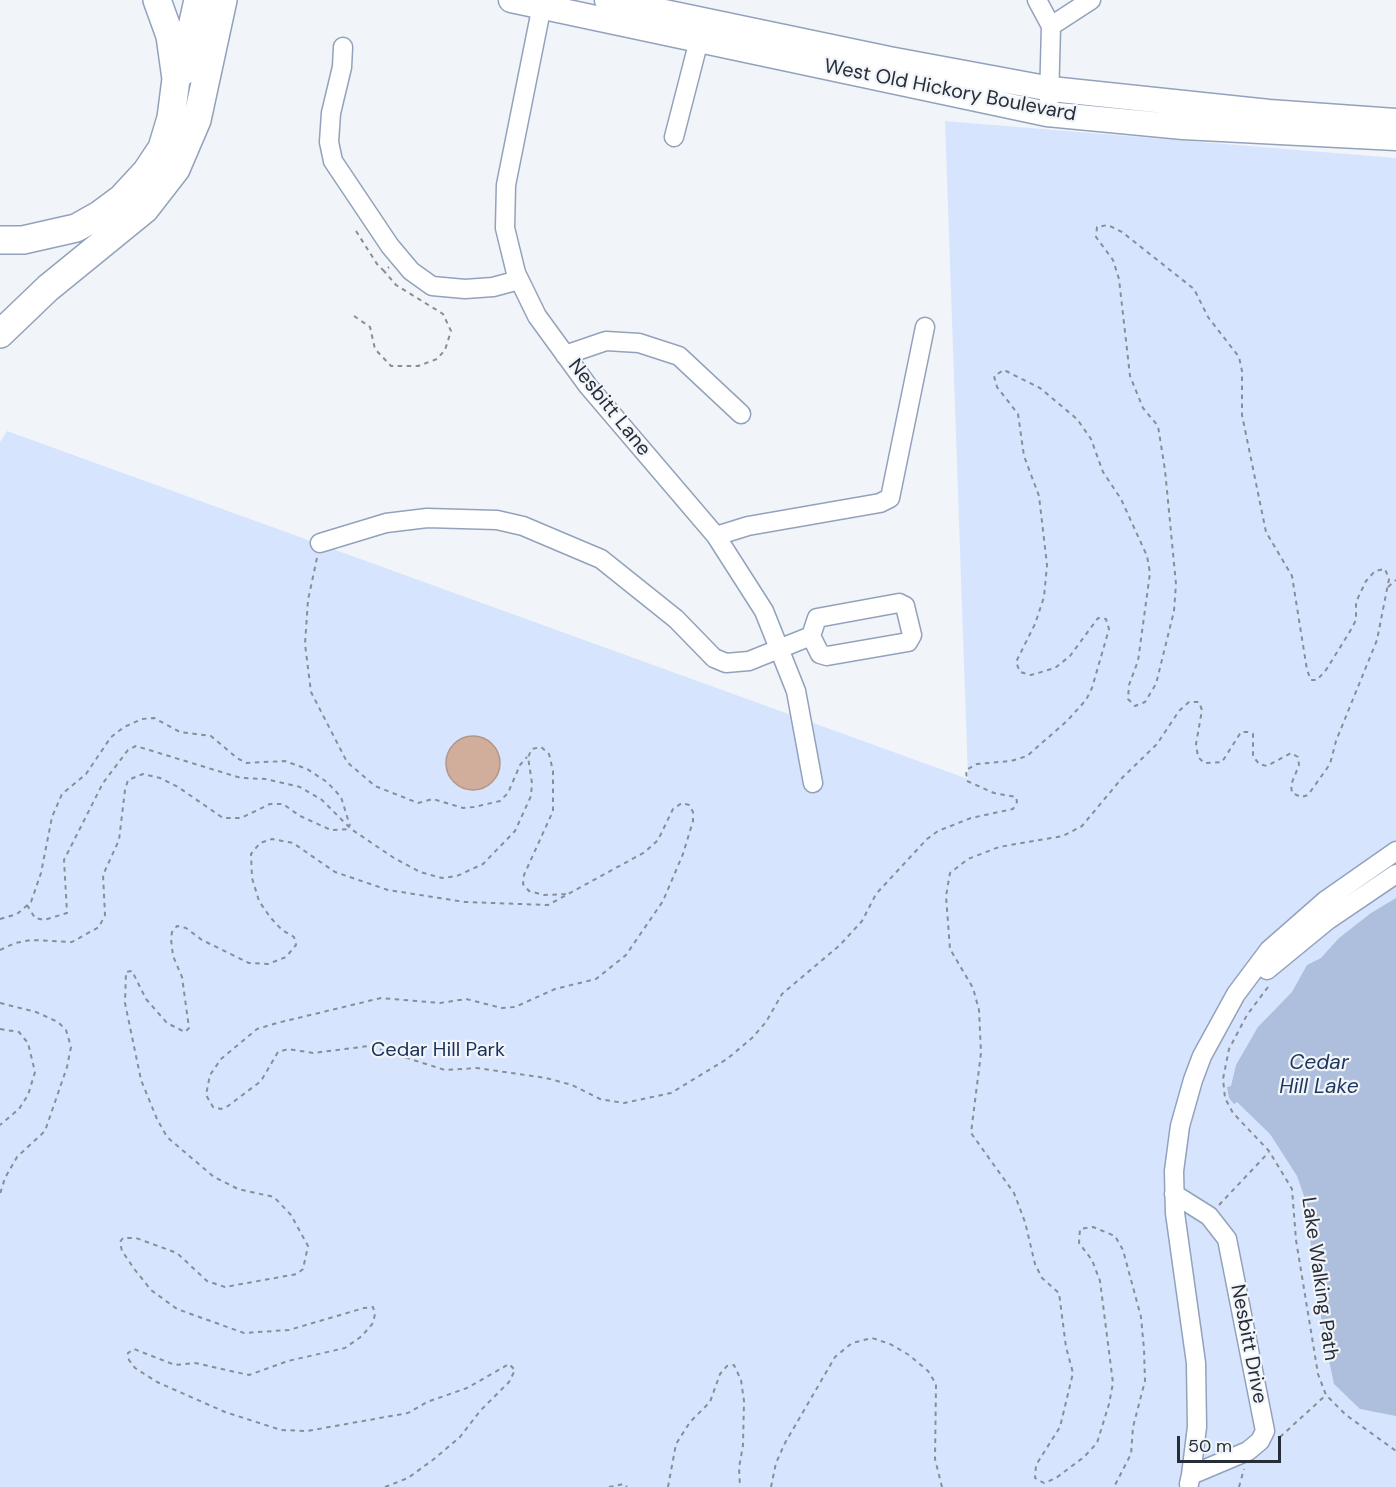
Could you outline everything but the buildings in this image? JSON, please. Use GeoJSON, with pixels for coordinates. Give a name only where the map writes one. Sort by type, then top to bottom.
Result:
{"type":"FeatureCollection","features":[{"type":"Feature","properties":{"kind":"highway"},"geometry":{"type":"LineString","coordinates":[[157,0],[175,58],[176,79],[171,118]]}},
{"type":"Feature","properties":{"kind":"highway"},"geometry":{"type":"LineString","coordinates":[[0,240],[23,240],[76,228],[122,198],[146,172],[162,148],[198,0]]}},
{"type":"Feature","properties":{"kind":"highway"},"geometry":{"type":"LineString","coordinates":[[0,334],[48,288],[145,209],[176,169],[197,120],[223,0]]}},
{"type":"Feature","properties":{"kind":"main road","name":"West Old Hickory Boulevard"},"geometry":{"type":"LineString","coordinates":[[510,0],[542,3],[699,40],[888,69]]}},
{"type":"Feature","properties":{"kind":"main road","name":"West Old Hickory Boulevard"},"geometry":{"type":"LineString","coordinates":[[607,0],[939,80],[1047,114],[1183,127],[1357,127],[1396,121]]}},
{"type":"Feature","properties":{"kind":"main road","name":"West Old Hickory Boulevard"},"geometry":{"type":"LineString","coordinates":[[939,80],[1051,88],[1269,112],[1357,127],[1396,138]]}},
{"type":"Feature","properties":{"kind":"street"},"geometry":{"type":"LineString","coordinates":[[1037,0],[1051,26],[1051,88],[1047,114]]}},
{"type":"Feature","properties":{"kind":"street"},"geometry":{"type":"LineString","coordinates":[[1051,26],[1091,0]]}},
{"type":"Feature","properties":{"kind":"street","name":"Nesbitt Lane"},"geometry":{"type":"LineString","coordinates":[[542,3],[506,186],[505,228],[519,280],[537,316],[565,355],[588,386],[716,536],[764,611],[796,691],[813,783]]}},
{"type":"Feature","properties":{"kind":"street"},"geometry":{"type":"LineString","coordinates":[[674,137],[699,40]]}},
{"type":"Feature","properties":{"kind":"street"},"geometry":{"type":"LineString","coordinates":[[343,47],[342,67],[331,113],[329,142],[333,161],[390,246],[411,271],[432,286],[465,289],[493,287],[519,280]]}},
{"type":"Feature","properties":{"kind":"street"},"geometry":{"type":"LineString","coordinates":[[716,536],[748,526],[880,503],[890,498],[925,327]]}},
{"type":"Feature","properties":{"kind":"street"},"geometry":{"type":"LineString","coordinates":[[565,355],[606,341],[639,343],[679,356],[741,414]]}},
{"type":"Feature","properties":{"kind":"street"},"geometry":{"type":"LineString","coordinates":[[320,543],[386,524],[427,518],[480,518],[523,526],[601,559],[676,619],[714,658],[726,663],[738,663],[811,636],[818,618],[899,603],[905,606],[912,635],[908,642],[827,656],[820,654],[811,636]]}},
{"type":"Feature","properties":{"kind":"street","name":"Nesbitt Drive"},"geometry":{"type":"LineString","coordinates":[[1190,1481],[1197,1427],[1196,1363],[1174,1194],[1174,1171],[1182,1115],[1193,1080],[1214,1033],[1236,994],[1269,950],[1318,906],[1396,851]]}},
{"type":"Feature","properties":{"kind":"street","name":"Nesbitt Drive"},"geometry":{"type":"LineString","coordinates":[[1214,1033],[1257,980],[1283,954],[1396,874]]}},
{"type":"Feature","properties":{"kind":"street","name":"Nesbitt Drive"},"geometry":{"type":"LineString","coordinates":[[1174,1194],[1209,1216],[1227,1239],[1265,1431],[1260,1441],[1248,1451],[1190,1481]]}},
{"type":"Feature","properties":{"kind":"path"},"geometry":{"type":"LineString","coordinates":[[385,1487],[408,1478],[460,1437],[480,1411],[509,1382],[515,1371],[509,1364],[467,1388],[427,1402],[408,1413],[307,1431],[281,1430],[225,1412],[157,1382],[135,1368],[129,1360],[128,1353],[134,1348],[175,1365],[195,1363],[249,1374],[288,1361],[332,1353],[345,1348],[362,1336],[373,1323],[375,1314],[373,1307],[364,1308],[289,1330],[244,1333],[177,1309],[151,1290],[135,1270],[122,1251],[120,1242],[123,1238],[136,1238],[177,1253],[207,1281],[225,1287],[297,1274],[303,1269],[308,1246],[291,1215],[274,1197],[238,1189],[214,1177],[167,1137],[141,1080],[125,1003],[126,972],[132,971],[146,999],[167,1023],[185,1032],[189,1028],[182,977],[173,956],[171,939],[172,932],[177,926],[186,928],[202,940],[249,963],[268,964],[286,957],[296,945],[294,937],[282,930],[270,917],[259,901],[252,878],[251,854],[260,843],[272,839],[293,843],[335,872],[388,891],[465,902],[525,906],[548,905],[572,894],[645,852],[658,840],[673,809],[682,803],[689,805],[693,812],[693,820],[683,854],[663,901],[626,955],[596,979],[555,989],[514,1007],[502,1008],[466,999],[440,1003],[381,998],[258,1029],[221,1059],[210,1075],[206,1095],[213,1107],[221,1109],[228,1106],[261,1081],[278,1052],[288,1049],[313,1053],[369,1046],[446,1070],[477,1068],[546,1078],[572,1085],[600,1099],[624,1103],[671,1094],[727,1059],[752,1038],[766,1022],[782,994],[840,945],[862,921],[876,894],[927,839],[938,831],[971,818],[1013,809],[1017,802],[1016,797],[994,793],[967,781],[966,770],[977,764],[1011,761],[1027,756],[1067,721],[1086,700],[1092,688],[1109,629],[1106,619],[1098,618],[1070,656],[1055,668],[1031,675],[1020,672],[1016,662],[1035,624],[1044,597],[1047,565],[1039,496],[1024,456],[1018,414],[996,387],[994,376],[1004,370],[1040,388],[1077,418],[1091,439],[1102,472],[1121,499],[1147,556],[1150,573],[1140,647],[1128,685],[1128,699],[1135,706],[1145,702],[1156,684],[1174,611],[1176,584],[1165,470],[1158,426],[1143,408],[1130,376],[1119,279],[1113,260],[1096,237],[1097,227],[1108,225],[1122,232],[1194,289],[1214,325],[1239,357],[1242,370],[1242,416],[1266,532],[1292,576],[1307,670],[1311,680],[1317,680],[1326,670],[1349,633],[1356,620],[1356,602],[1366,581],[1375,571],[1385,569],[1389,579],[1377,640],[1336,741],[1330,764],[1308,795],[1301,797],[1293,793],[1291,785],[1299,765],[1298,757],[1291,753],[1267,766],[1259,764],[1253,756],[1253,734],[1248,732],[1241,732],[1222,762],[1204,763],[1198,758],[1196,744],[1202,710],[1199,702],[1189,702],[1179,711],[1157,744],[1122,778],[1082,826],[1063,836],[999,847],[968,859],[950,873],[946,896],[950,950],[973,988],[979,1010],[981,1053],[971,1133],[978,1147],[1014,1192],[1025,1222],[1035,1264],[1042,1278],[1059,1293],[1066,1347],[1073,1373],[1060,1427],[1036,1465],[1035,1478],[1044,1484],[1084,1457],[1097,1443],[1109,1404],[1113,1383],[1100,1281],[1092,1260],[1079,1243],[1080,1229],[1093,1227],[1115,1236],[1123,1250],[1141,1317],[1144,1349],[1145,1381],[1133,1427],[1131,1454],[1114,1487]]}},
{"type":"Feature","properties":{"kind":"path"},"geometry":{"type":"LineString","coordinates":[[354,316],[370,327],[375,349],[391,366],[418,366],[437,359],[445,350],[451,332],[443,314],[396,285],[384,271]]}},
{"type":"Feature","properties":{"kind":"path"},"geometry":{"type":"LineString","coordinates":[[320,543],[308,600],[305,644],[311,692],[347,762],[375,786],[417,803],[433,799],[463,808],[500,801],[508,793],[520,765],[528,757],[532,748],[541,747],[549,754],[555,788],[553,811],[525,874],[523,884],[529,891],[544,895],[572,894]]}},
{"type":"Feature","properties":{"kind":"path"},"geometry":{"type":"LineString","coordinates":[[1388,587],[1396,580]]}},
{"type":"Feature","properties":{"kind":"path"},"geometry":{"type":"LineString","coordinates":[[0,919],[16,914],[31,902],[42,873],[52,817],[62,794],[86,774],[111,737],[124,727],[142,719],[154,718],[180,732],[211,736],[246,763],[285,761],[307,769],[327,782],[341,797],[351,829]]}},
{"type":"Feature","properties":{"kind":"path"},"geometry":{"type":"LineString","coordinates":[[27,905],[34,918],[44,920],[67,914],[64,860],[103,783],[128,750],[136,746],[241,778],[265,779],[300,787],[322,800],[351,829],[420,872],[442,878],[457,876],[483,864],[515,831],[531,796],[532,783],[528,757]]}},
{"type":"Feature","properties":{"kind":"path"},"geometry":{"type":"LineString","coordinates":[[0,950],[15,943],[31,940],[72,942],[99,927],[105,915],[103,875],[119,840],[125,790],[128,780],[143,774],[160,778],[178,787],[223,818],[241,818],[270,804],[284,804],[300,816],[331,831],[351,829]]}},
{"type":"Feature","properties":{"kind":"path","name":"Lake Walking Path"},"geometry":{"type":"LineString","coordinates":[[1274,980],[1256,1001],[1236,1035],[1225,1065],[1223,1079],[1228,1105],[1269,1151],[1290,1183],[1294,1197],[1296,1240],[1318,1374],[1326,1395],[1346,1415],[1396,1451]]}},
{"type":"Feature","properties":{"kind":"path"},"geometry":{"type":"LineString","coordinates":[[0,1003],[36,1012],[58,1022],[66,1030],[71,1047],[67,1067],[45,1131],[17,1157],[5,1178],[0,1194]]}},
{"type":"Feature","properties":{"kind":"path"},"geometry":{"type":"LineString","coordinates":[[0,1029],[19,1032],[28,1043],[35,1071],[28,1095],[19,1109],[0,1125]]}},
{"type":"Feature","properties":{"kind":"path"},"geometry":{"type":"LineString","coordinates":[[1209,1216],[1269,1151]]}},
{"type":"Feature","properties":{"kind":"path"},"geometry":{"type":"LineString","coordinates":[[771,1487],[776,1463],[835,1357],[852,1343],[872,1338],[890,1344],[909,1355],[928,1371],[936,1384],[935,1459],[942,1487]]}},
{"type":"Feature","properties":{"kind":"path"},"geometry":{"type":"LineString","coordinates":[[668,1487],[676,1444],[690,1422],[710,1402],[720,1374],[727,1366],[734,1365],[741,1380],[744,1401],[743,1445],[739,1468],[740,1487]]}},
{"type":"Feature","properties":{"kind":"path"},"geometry":{"type":"LineString","coordinates":[[1276,1439],[1326,1395]]}},
{"type":"Feature","properties":{"kind":"path"},"geometry":{"type":"LineString","coordinates":[[609,1487],[624,1484],[627,1487]]}},
{"type":"Feature","properties":{"kind":"green space","name":"Cedar Hill Park"},"geometry":{"type":"Polygon","coordinates":[[[945,121],[1396,158],[1396,1487],[0,1487],[0,442],[7,431],[968,779],[945,121]]]}},
{"type":"Feature","properties":{"kind":"water","name":"Cedar Hill Lake"},"geometry":{"type":"Polygon","coordinates":[[[1396,898],[1396,1416],[1360,1409],[1334,1384],[1324,1337],[1304,1196],[1297,1176],[1270,1134],[1237,1102],[1234,1104],[1229,1098],[1227,1087],[1231,1086],[1236,1065],[1258,1027],[1292,992],[1307,965],[1321,958],[1339,938],[1371,913],[1396,898]]]}}]}
